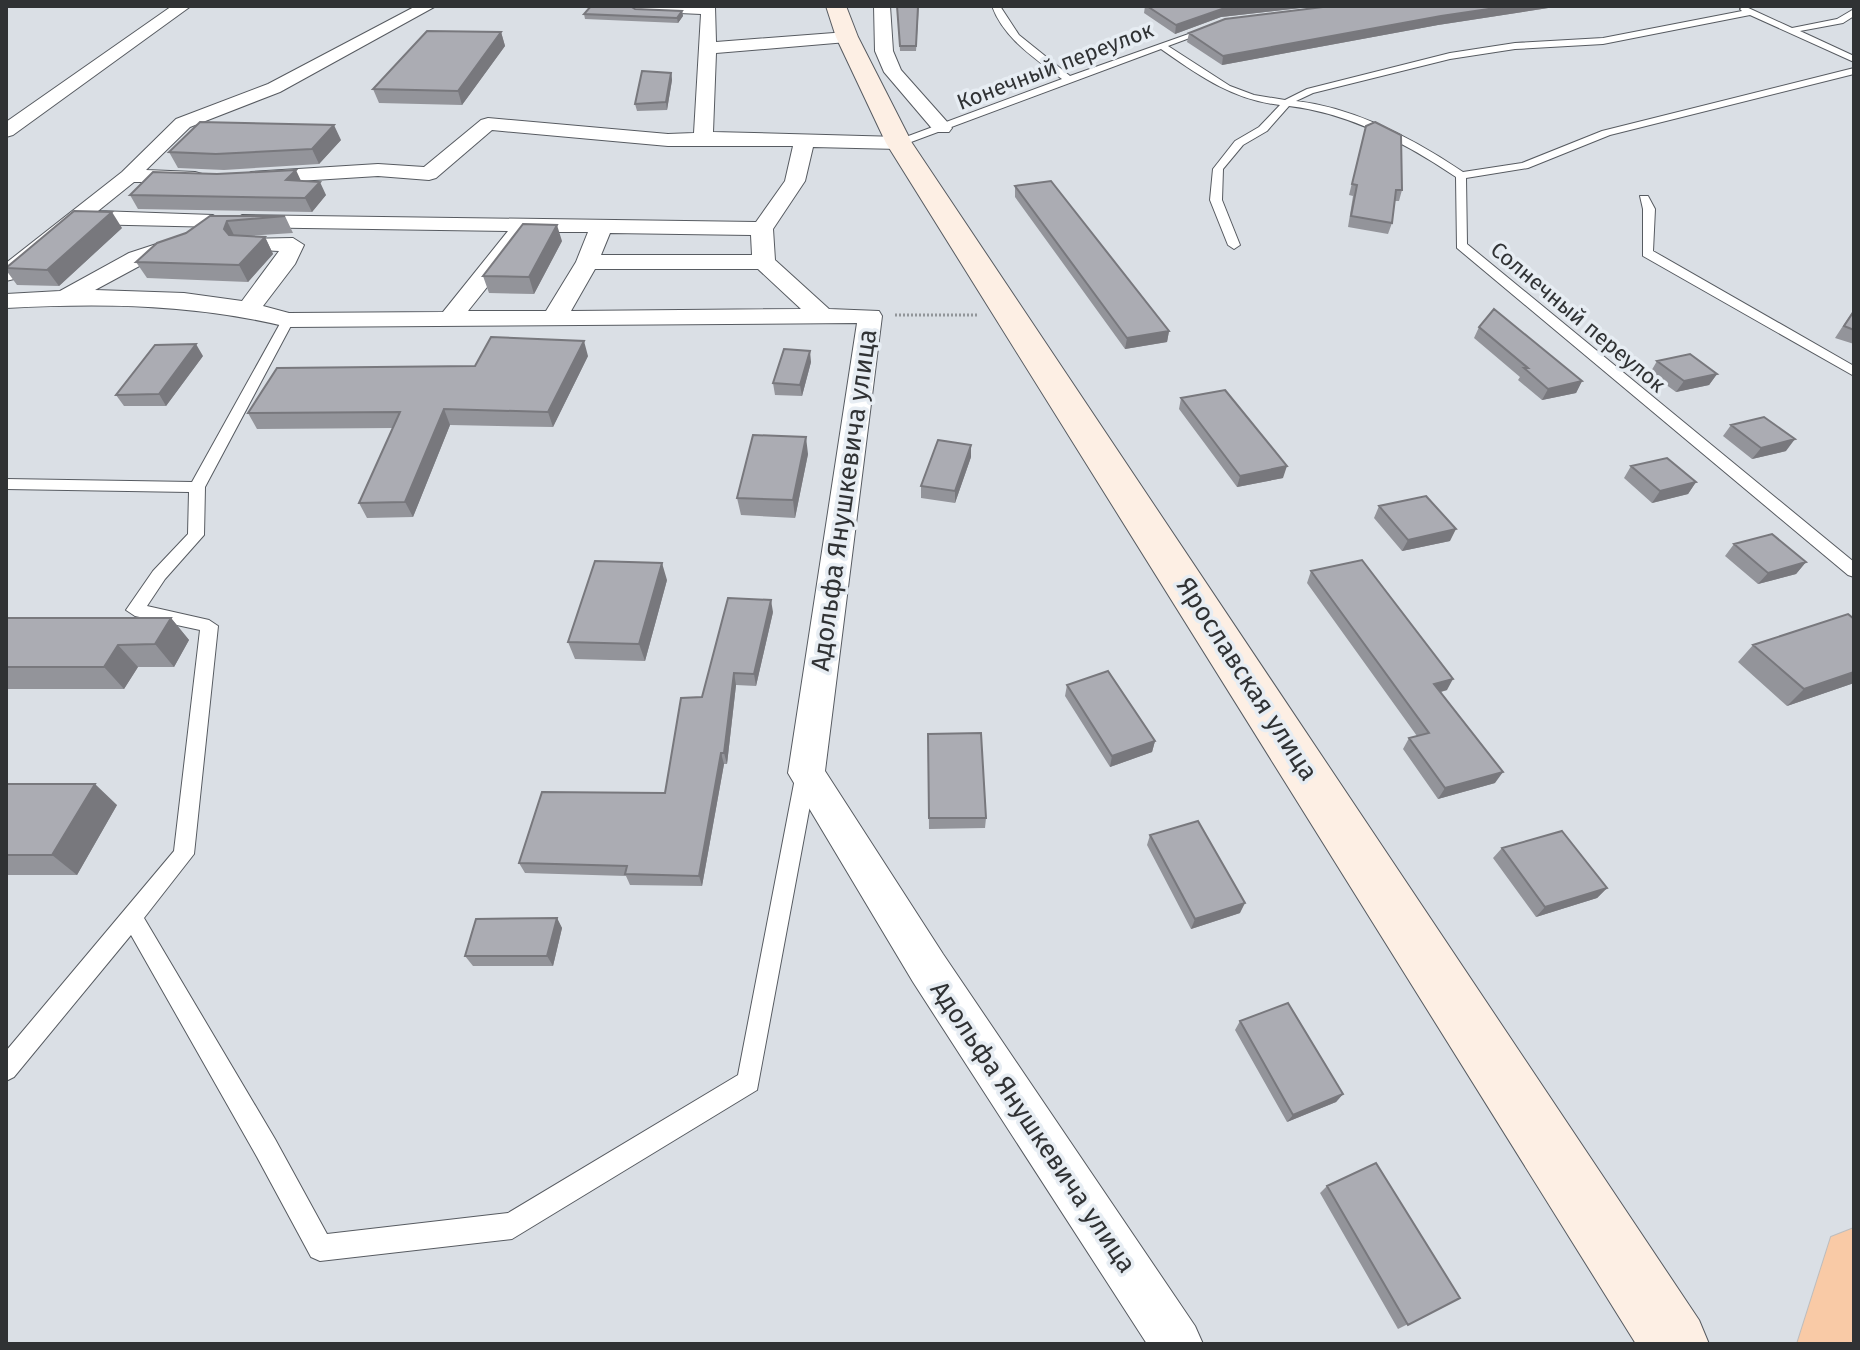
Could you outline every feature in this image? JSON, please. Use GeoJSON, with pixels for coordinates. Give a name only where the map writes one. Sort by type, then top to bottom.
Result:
{"type":"FeatureCollection","features":[{"type":"Feature","properties":{"kind":"highway"},"geometry":{"type":"LineString","coordinates":[[1831,1344],[1854,1260]]}},
{"type":"Feature","properties":{"kind":"main road","name":"Ярославская улица"},"geometry":{"type":"LineString","coordinates":[[841,22],[899,143],[1675,1344]]}},
{"type":"Feature","properties":{"kind":"street"},"geometry":{"type":"LineString","coordinates":[[6,131],[183,6]]}},
{"type":"Feature","properties":{"kind":"street"},"geometry":{"type":"LineString","coordinates":[[6,274],[129,176],[183,123],[274,88],[428,6]]}},
{"type":"Feature","properties":{"kind":"street"},"geometry":{"type":"LineString","coordinates":[[636,6],[709,10],[703,138]]}},
{"type":"Feature","properties":{"kind":"street"},"geometry":{"type":"LineString","coordinates":[[882,6],[884,51],[893,72],[942,128]]}},
{"type":"Feature","properties":{"kind":"street"},"geometry":{"type":"LineString","coordinates":[[709,48],[841,22]]}},
{"type":"Feature","properties":{"kind":"street"},"geometry":{"type":"LineString","coordinates":[[129,176],[216,179],[378,170],[429,174],[488,124],[668,140],[703,138],[899,143]]}},
{"type":"Feature","properties":{"kind":"street"},"geometry":{"type":"LineString","coordinates":[[764,262],[762,229],[795,181],[804,141]]}},
{"type":"Feature","properties":{"kind":"street"},"geometry":{"type":"LineString","coordinates":[[75,217],[213,222],[762,229]]}},
{"type":"Feature","properties":{"kind":"street"},"geometry":{"type":"LineString","coordinates":[[66,297],[137,258],[186,242],[213,222]]}},
{"type":"Feature","properties":{"kind":"street"},"geometry":{"type":"LineString","coordinates":[[449,320],[525,225]]}},
{"type":"Feature","properties":{"kind":"street"},"geometry":{"type":"LineString","coordinates":[[553,320],[587,262],[602,226]]}},
{"type":"Feature","properties":{"kind":"street"},"geometry":{"type":"LineString","coordinates":[[186,242],[293,245],[340,239],[508,243]]}},
{"type":"Feature","properties":{"kind":"street"},"geometry":{"type":"LineString","coordinates":[[249,308],[284,264],[293,245]]}},
{"type":"Feature","properties":{"kind":"street"},"geometry":{"type":"LineString","coordinates":[[587,262],[764,262],[823,317]]}},
{"type":"Feature","properties":{"kind":"street","name":"Адольфа Янушкевича улица"},"geometry":{"type":"LineString","coordinates":[[6,301],[66,297],[176,299],[249,308],[288,320],[870,316],[806,773],[928,968],[1177,1344]]}},
{"type":"Feature","properties":{"kind":"lane"},"geometry":{"type":"LineString","coordinates":[[996,6],[998,15],[1017,37],[1069,80]]}},
{"type":"Feature","properties":{"kind":"lane"},"geometry":{"type":"LineString","coordinates":[[1737,6],[1854,59]]}},
{"type":"Feature","properties":{"kind":"lane"},"geometry":{"type":"LineString","coordinates":[[1234,245],[1216,200],[1218,169],[1239,143],[1263,129],[1289,101],[1310,91],[1450,56],[1515,46],[1603,41],[1752,12]]}},
{"type":"Feature","properties":{"kind":"lane"},"geometry":{"type":"LineString","coordinates":[[1793,30],[1840,21],[1854,12]]}},
{"type":"Feature","properties":{"kind":"lane","name":"Конечный переулок"},"geometry":{"type":"LineString","coordinates":[[899,143],[1221,23]]}},
{"type":"Feature","properties":{"kind":"lane"},"geometry":{"type":"LineString","coordinates":[[1161,45],[1209,77],[1252,98],[1289,101],[1336,112],[1440,161],[1461,176],[1524,166],[1606,133],[1854,71]]}},
{"type":"Feature","properties":{"kind":"lane","name":"Солнечный переулок"},"geometry":{"type":"LineString","coordinates":[[1461,176],[1461,245],[1854,571]]}},
{"type":"Feature","properties":{"kind":"lane"},"geometry":{"type":"LineString","coordinates":[[1644,198],[1649,209],[1647,253],[1854,372]]}},
{"type":"Feature","properties":{"kind":"lane"},"geometry":{"type":"LineString","coordinates":[[6,1069],[184,854],[209,626],[135,610],[159,575],[196,535],[197,487],[288,320]]}},
{"type":"Feature","properties":{"kind":"lane"},"geometry":{"type":"LineString","coordinates":[[6,484],[197,487]]}},
{"type":"Feature","properties":{"kind":"lane"},"geometry":{"type":"LineString","coordinates":[[132,917],[266,1148],[320,1248],[512,1226],[749,1082],[806,773]]}},
{"type":"Feature","properties":{"kind":"path"},"geometry":{"type":"LineString","coordinates":[[870,316],[932,313],[1013,317]]}},
{"type":"Feature","properties":{"kind":"building"},"geometry":{"type":"Polygon","coordinates":[[[591,6],[682,11],[677,18],[584,14],[591,6]]]}},
{"type":"Feature","properties":{"kind":"building"},"geometry":{"type":"Polygon","coordinates":[[[897,6],[918,6],[916,46],[900,46],[897,6]]]}},
{"type":"Feature","properties":{"kind":"building"},"geometry":{"type":"Polygon","coordinates":[[[1147,6],[1245,6],[1222,9],[1176,25],[1147,6]]]}},
{"type":"Feature","properties":{"kind":"building"},"geometry":{"type":"Polygon","coordinates":[[[1331,6],[1509,6],[1223,56],[1189,33],[1225,19],[1331,6]]]}},
{"type":"Feature","properties":{"kind":"building"},"geometry":{"type":"Polygon","coordinates":[[[427,31],[501,32],[458,91],[373,89],[427,31]]]}},
{"type":"Feature","properties":{"kind":"building"},"geometry":{"type":"Polygon","coordinates":[[[642,71],[671,73],[666,102],[635,104],[642,71]]]}},
{"type":"Feature","properties":{"kind":"building"},"geometry":{"type":"Polygon","coordinates":[[[200,122],[334,125],[312,149],[216,154],[169,152],[200,122]]]}},
{"type":"Feature","properties":{"kind":"building"},"geometry":{"type":"Polygon","coordinates":[[[1375,122],[1401,135],[1402,190],[1396,190],[1392,223],[1351,216],[1357,185],[1352,184],[1366,126],[1375,122]]]}},
{"type":"Feature","properties":{"kind":"building"},"geometry":{"type":"Polygon","coordinates":[[[296,170],[286,180],[320,182],[305,198],[130,195],[153,172],[217,174],[296,170]]]}},
{"type":"Feature","properties":{"kind":"building"},"geometry":{"type":"Polygon","coordinates":[[[1051,181],[1169,331],[1127,338],[1015,186],[1051,181]]]}},
{"type":"Feature","properties":{"kind":"building"},"geometry":{"type":"Polygon","coordinates":[[[74,211],[112,212],[47,270],[6,268],[74,211]]]}},
{"type":"Feature","properties":{"kind":"building"},"geometry":{"type":"Polygon","coordinates":[[[210,216],[285,216],[227,221],[224,229],[229,235],[265,237],[239,265],[136,262],[157,243],[186,233],[210,216]]]}},
{"type":"Feature","properties":{"kind":"building"},"geometry":{"type":"Polygon","coordinates":[[[523,224],[557,225],[529,277],[483,276],[523,224]]]}},
{"type":"Feature","properties":{"kind":"building"},"geometry":{"type":"Polygon","coordinates":[[[1494,309],[1582,381],[1548,389],[1479,327],[1494,309]]]}},
{"type":"Feature","properties":{"kind":"building"},"geometry":{"type":"Polygon","coordinates":[[[1854,311],[1854,330],[1844,326],[1854,311]]]}},
{"type":"Feature","properties":{"kind":"building"},"geometry":{"type":"Polygon","coordinates":[[[491,337],[584,341],[548,412],[444,409],[405,502],[359,503],[400,412],[248,413],[277,368],[475,366],[491,337]]]}},
{"type":"Feature","properties":{"kind":"building"},"geometry":{"type":"Polygon","coordinates":[[[196,344],[159,394],[116,395],[155,345],[196,344]]]}},
{"type":"Feature","properties":{"kind":"building"},"geometry":{"type":"Polygon","coordinates":[[[784,349],[810,351],[800,385],[773,383],[784,349]]]}},
{"type":"Feature","properties":{"kind":"building"},"geometry":{"type":"Polygon","coordinates":[[[1690,354],[1717,374],[1684,381],[1657,361],[1690,354]]]}},
{"type":"Feature","properties":{"kind":"building"},"geometry":{"type":"Polygon","coordinates":[[[1225,390],[1287,466],[1240,476],[1181,398],[1225,390]]]}},
{"type":"Feature","properties":{"kind":"building"},"geometry":{"type":"Polygon","coordinates":[[[1764,417],[1795,439],[1761,448],[1731,425],[1764,417]]]}},
{"type":"Feature","properties":{"kind":"building"},"geometry":{"type":"Polygon","coordinates":[[[753,435],[806,437],[793,500],[737,498],[753,435]]]}},
{"type":"Feature","properties":{"kind":"building"},"geometry":{"type":"Polygon","coordinates":[[[938,440],[971,445],[955,491],[921,486],[938,440]]]}},
{"type":"Feature","properties":{"kind":"building"},"geometry":{"type":"Polygon","coordinates":[[[1667,458],[1696,482],[1660,491],[1631,466],[1667,458]]]}},
{"type":"Feature","properties":{"kind":"building"},"geometry":{"type":"Polygon","coordinates":[[[1426,496],[1456,529],[1408,540],[1379,506],[1426,496]]]}},
{"type":"Feature","properties":{"kind":"building"},"geometry":{"type":"Polygon","coordinates":[[[1772,534],[1806,562],[1768,573],[1734,544],[1772,534]]]}},
{"type":"Feature","properties":{"kind":"building"},"geometry":{"type":"Polygon","coordinates":[[[1362,560],[1453,679],[1434,684],[1503,772],[1445,788],[1409,738],[1429,733],[1311,571],[1362,560]]]}},
{"type":"Feature","properties":{"kind":"building"},"geometry":{"type":"Polygon","coordinates":[[[595,561],[662,563],[639,644],[568,642],[595,561]]]}},
{"type":"Feature","properties":{"kind":"building"},"geometry":{"type":"Polygon","coordinates":[[[728,598],[771,600],[754,674],[734,673],[724,753],[721,753],[699,876],[625,874],[627,866],[519,863],[542,792],[665,793],[681,698],[702,697],[728,598]]]}},
{"type":"Feature","properties":{"kind":"building"},"geometry":{"type":"Polygon","coordinates":[[[1848,614],[1854,619],[1854,672],[1804,689],[1753,645],[1848,614]]]}},
{"type":"Feature","properties":{"kind":"building"},"geometry":{"type":"Polygon","coordinates":[[[6,618],[171,618],[155,644],[118,645],[104,667],[6,667],[6,618]]]}},
{"type":"Feature","properties":{"kind":"building"},"geometry":{"type":"Polygon","coordinates":[[[1108,671],[1155,741],[1112,756],[1067,685],[1108,671]]]}},
{"type":"Feature","properties":{"kind":"building"},"geometry":{"type":"Polygon","coordinates":[[[981,733],[986,818],[929,818],[928,734],[981,733]]]}},
{"type":"Feature","properties":{"kind":"building"},"geometry":{"type":"Polygon","coordinates":[[[6,784],[95,784],[52,855],[6,855],[6,784]]]}},
{"type":"Feature","properties":{"kind":"building"},"geometry":{"type":"Polygon","coordinates":[[[1198,821],[1245,903],[1195,919],[1150,835],[1198,821]]]}},
{"type":"Feature","properties":{"kind":"building"},"geometry":{"type":"Polygon","coordinates":[[[1562,831],[1607,888],[1545,907],[1502,848],[1562,831]]]}},
{"type":"Feature","properties":{"kind":"building"},"geometry":{"type":"Polygon","coordinates":[[[557,918],[547,956],[465,956],[476,919],[557,918]]]}},
{"type":"Feature","properties":{"kind":"building"},"geometry":{"type":"Polygon","coordinates":[[[1288,1003],[1343,1094],[1293,1115],[1240,1021],[1288,1003]]]}},
{"type":"Feature","properties":{"kind":"building"},"geometry":{"type":"Polygon","coordinates":[[[1376,1163],[1460,1298],[1408,1325],[1327,1186],[1376,1163]]]}}]}
